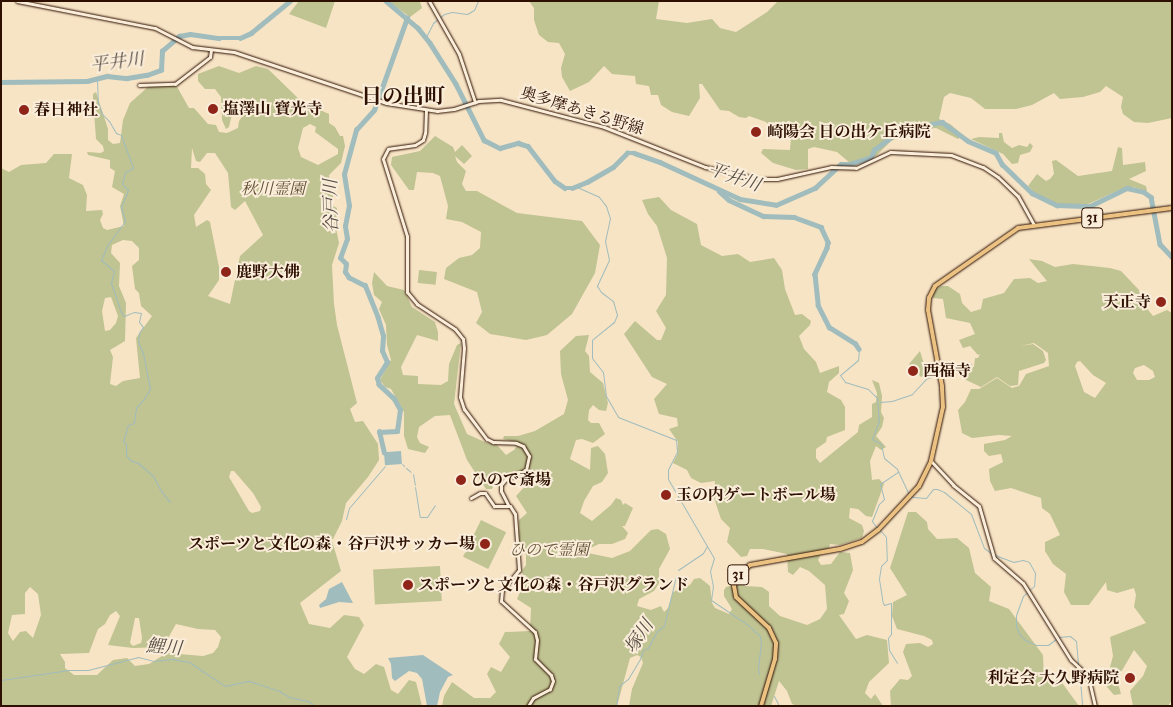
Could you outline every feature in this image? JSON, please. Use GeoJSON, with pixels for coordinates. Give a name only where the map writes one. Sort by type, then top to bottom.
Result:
{"type":"FeatureCollection","features":[{"type":"Feature","properties":{"kind":"main road","name":"奥多摩あきる野線"},"geometry":{"type":"LineString","coordinates":[[17,1],[150,27],[192,48],[240,54],[376,100],[426,110],[445,110],[473,102],[501,100],[590,123],[631,136],[705,167],[758,179],[778,179],[834,167],[847,169],[860,167],[891,152],[937,153],[956,156],[985,168],[1001,179],[1018,196],[1034,225]]}},
{"type":"Feature","properties":{"kind":"main road"},"geometry":{"type":"LineString","coordinates":[[429,1],[459,54],[473,102]]}},
{"type":"Feature","properties":{"kind":"main road"},"geometry":{"type":"LineString","coordinates":[[139,85],[175,84],[210,57],[211,50]]}},
{"type":"Feature","properties":{"kind":"main road"},"geometry":{"type":"LineString","coordinates":[[426,110],[423,140],[415,145],[388,149],[383,158],[407,236],[407,292],[417,304],[455,329],[461,336],[464,348],[460,397],[464,409],[487,439],[516,443],[523,446],[529,456],[526,470],[506,480],[501,485],[501,491],[508,506]]}},
{"type":"Feature","properties":{"kind":"main road","name":"31"},"geometry":{"type":"LineString","coordinates":[[761,706],[775,659],[776,643],[769,628],[736,597],[734,586],[737,576],[750,565],[850,547],[862,542],[879,529],[904,503],[924,478],[931,461],[943,410],[941,375],[928,310],[933,289],[941,280],[1012,230],[1034,225],[1160,211],[1172,208]]}},
{"type":"Feature","properties":{"kind":"main road"},"geometry":{"type":"LineString","coordinates":[[931,461],[953,485],[979,506],[993,553],[1028,591],[1057,638],[1090,680],[1091,694],[1095,706]]}},
{"type":"Feature","properties":{"kind":"main road"},"geometry":{"type":"LineString","coordinates":[[471,498],[483,493],[494,506],[508,506],[513,508],[515,514],[516,544],[520,566],[517,574],[502,590],[501,600],[503,605],[533,629],[537,640],[535,659],[551,675],[553,681],[550,689],[533,698],[528,706]]}},
{"type":"Feature","properties":{"kind":"green space"},"geometry":{"type":"Polygon","coordinates":[[[299,1],[335,1],[326,28],[289,14],[299,1]]]}},
{"type":"Feature","properties":{"kind":"green space"},"geometry":{"type":"Polygon","coordinates":[[[388,1],[420,2],[422,8],[410,17],[388,1]]]}},
{"type":"Feature","properties":{"kind":"green space"},"geometry":{"type":"Polygon","coordinates":[[[529,1],[659,1],[656,19],[687,23],[712,19],[720,28],[736,32],[767,12],[778,1],[1172,1],[1172,118],[1148,123],[1134,122],[1123,114],[1121,107],[1123,97],[1106,86],[1100,92],[1083,97],[1060,99],[1054,93],[1032,105],[1016,109],[985,109],[971,98],[950,93],[944,97],[939,119],[950,124],[963,135],[958,139],[936,128],[915,130],[891,141],[876,156],[850,163],[837,152],[814,147],[808,149],[808,169],[796,170],[773,163],[761,153],[763,149],[790,150],[791,138],[778,133],[766,122],[749,116],[746,118],[739,117],[729,111],[720,110],[702,84],[699,84],[700,98],[689,116],[672,112],[661,105],[658,95],[651,95],[649,86],[636,84],[635,76],[612,74],[604,66],[589,82],[570,91],[562,77],[561,68],[565,54],[559,43],[548,42],[539,35],[534,20],[534,8],[529,1]]]}},
{"type":"Feature","properties":{"kind":"green space","name":"秋川霊園"},"geometry":{"type":"Polygon","coordinates":[[[219,66],[239,73],[256,66],[268,69],[302,102],[329,114],[329,123],[335,127],[340,136],[343,136],[345,146],[341,163],[329,175],[330,184],[333,185],[333,206],[337,208],[336,228],[339,243],[332,265],[334,304],[337,325],[357,403],[350,409],[355,422],[363,421],[378,444],[379,460],[368,477],[346,503],[342,521],[332,541],[341,571],[300,603],[309,624],[330,628],[344,615],[359,617],[364,625],[347,657],[355,669],[364,674],[376,664],[384,667],[391,690],[398,694],[409,680],[416,682],[422,706],[1,706],[1,168],[9,172],[21,165],[46,163],[54,154],[72,154],[69,178],[83,185],[87,195],[86,211],[102,210],[103,214],[100,220],[103,228],[107,230],[124,226],[120,206],[124,194],[112,187],[115,171],[110,168],[110,160],[88,155],[87,152],[101,153],[104,151],[103,146],[96,139],[94,112],[87,107],[93,104],[93,94],[96,92],[108,129],[108,140],[113,144],[120,143],[123,120],[130,103],[149,86],[176,85],[189,108],[194,108],[208,124],[216,125],[219,132],[227,133],[238,128],[239,121],[247,110],[242,107],[239,101],[232,114],[229,127],[226,129],[222,120],[221,97],[215,89],[205,89],[198,81],[198,74],[219,66]],[[310,124],[303,128],[298,148],[301,157],[318,165],[338,154],[338,149],[315,132],[316,127],[310,124]],[[192,148],[191,168],[198,168],[205,174],[206,184],[211,190],[194,215],[196,227],[207,220],[210,222],[219,267],[219,280],[208,296],[230,304],[240,256],[263,235],[245,201],[235,210],[231,207],[228,173],[215,153],[207,153],[200,162],[196,161],[192,148]],[[123,240],[112,245],[111,253],[120,263],[119,286],[126,303],[125,341],[110,350],[113,357],[110,384],[116,386],[123,381],[140,378],[136,338],[152,316],[141,306],[139,293],[135,289],[132,266],[139,260],[139,248],[132,241],[123,240]],[[111,297],[105,298],[102,311],[105,331],[110,330],[116,323],[118,316],[111,297]],[[231,471],[229,477],[252,513],[260,511],[261,507],[253,493],[234,471],[231,471]],[[30,587],[25,593],[25,614],[12,615],[8,633],[13,641],[20,632],[26,631],[33,638],[41,615],[38,594],[30,587]],[[116,611],[110,615],[105,624],[98,629],[89,653],[60,654],[65,662],[65,668],[74,675],[97,675],[113,660],[127,658],[135,666],[149,664],[167,653],[203,656],[213,653],[218,647],[221,637],[215,630],[198,629],[176,624],[163,647],[133,648],[108,645],[120,616],[116,611]],[[135,618],[130,643],[133,646],[141,643],[139,618],[135,618]]]}},
{"type":"Feature","properties":{"kind":"green space"},"geometry":{"type":"Polygon","coordinates":[[[999,133],[1002,133],[1004,142],[1012,148],[1019,145],[1027,147],[1030,143],[1033,146],[1030,152],[1020,155],[1018,163],[1012,164],[1003,154],[971,139],[979,137],[999,138],[999,133]]]}},
{"type":"Feature","properties":{"kind":"green space"},"geometry":{"type":"Polygon","coordinates":[[[435,136],[453,147],[455,152],[462,145],[472,156],[464,164],[455,156],[457,162],[466,171],[462,184],[466,191],[477,191],[517,213],[582,221],[600,245],[595,273],[572,314],[547,335],[526,340],[490,334],[476,323],[482,312],[477,292],[444,279],[446,268],[459,258],[472,255],[480,248],[481,232],[462,222],[446,219],[448,206],[440,176],[433,173],[417,172],[414,190],[409,190],[391,165],[392,157],[420,151],[435,136]]]}},
{"type":"Feature","properties":{"kind":"green space"},"geometry":{"type":"Polygon","coordinates":[[[1118,147],[1122,148],[1123,165],[1145,162],[1146,171],[1129,179],[1146,186],[1147,191],[1133,187],[1119,190],[1086,205],[1057,204],[1038,196],[1028,186],[1037,174],[1046,181],[1050,179],[1054,174],[1052,161],[1056,160],[1078,176],[1112,171],[1118,147]]]}},
{"type":"Feature","properties":{"kind":"green space","name":"ひので霊園"},"geometry":{"type":"Polygon","coordinates":[[[659,197],[671,210],[697,224],[701,245],[722,256],[738,254],[750,262],[774,258],[782,270],[785,289],[795,315],[802,314],[811,321],[810,325],[799,336],[804,349],[816,362],[820,373],[839,366],[839,373],[829,382],[827,392],[841,400],[845,407],[845,430],[827,437],[826,442],[816,449],[816,458],[820,463],[858,432],[859,425],[872,417],[872,404],[876,402],[877,393],[872,380],[879,383],[882,396],[881,412],[884,418],[882,427],[876,436],[886,447],[881,450],[876,446],[870,461],[872,480],[879,479],[884,484],[872,517],[866,516],[858,509],[850,508],[849,518],[862,525],[864,531],[862,538],[840,545],[830,544],[829,548],[823,550],[818,560],[821,565],[831,564],[840,552],[850,553],[853,570],[844,593],[849,601],[844,614],[839,615],[856,639],[867,635],[887,640],[889,663],[869,682],[865,693],[871,699],[875,694],[883,706],[798,706],[792,704],[787,691],[779,681],[771,706],[629,706],[632,689],[643,663],[641,657],[637,655],[630,658],[617,706],[442,706],[444,696],[452,682],[474,698],[490,698],[496,692],[487,674],[491,667],[501,672],[510,657],[499,644],[505,632],[530,631],[531,608],[517,599],[523,574],[521,572],[526,565],[526,555],[524,551],[521,556],[518,543],[519,520],[527,513],[516,496],[530,481],[530,472],[497,480],[492,489],[486,489],[467,460],[450,415],[435,416],[419,427],[417,437],[420,443],[429,447],[425,453],[408,449],[404,436],[404,412],[391,389],[385,387],[380,380],[391,360],[387,345],[386,325],[379,309],[382,302],[374,295],[372,283],[374,272],[387,286],[404,290],[412,307],[435,322],[438,332],[438,341],[417,335],[401,367],[403,375],[418,376],[418,384],[441,385],[448,381],[449,364],[457,345],[461,343],[454,404],[467,434],[487,443],[497,445],[506,455],[514,450],[519,443],[503,439],[504,436],[518,436],[535,431],[564,414],[568,400],[561,374],[560,351],[576,336],[589,335],[585,351],[589,356],[590,372],[603,383],[608,403],[606,411],[599,410],[593,405],[589,410],[588,420],[591,423],[599,423],[605,434],[593,443],[582,439],[576,440],[570,459],[590,470],[591,448],[598,446],[605,454],[608,473],[602,482],[593,486],[584,501],[580,513],[592,521],[611,505],[616,498],[621,500],[623,505],[625,503],[633,508],[625,526],[622,526],[628,533],[625,539],[612,544],[599,544],[584,551],[577,551],[577,553],[588,553],[612,558],[630,551],[651,530],[658,529],[666,534],[670,549],[659,569],[659,583],[654,591],[639,599],[637,606],[651,610],[661,606],[664,612],[668,608],[673,592],[690,585],[694,579],[700,578],[710,586],[712,603],[715,608],[729,614],[732,609],[724,596],[724,590],[726,587],[740,583],[745,586],[762,587],[769,592],[769,606],[780,616],[807,625],[820,619],[827,609],[825,585],[809,571],[800,567],[793,575],[788,572],[787,554],[763,549],[750,549],[747,556],[741,557],[727,542],[730,528],[721,519],[713,495],[715,481],[701,483],[691,478],[687,470],[673,463],[677,455],[678,442],[669,429],[678,426],[677,418],[659,414],[654,399],[667,384],[652,377],[624,334],[635,321],[657,340],[661,340],[666,328],[656,311],[666,295],[667,258],[657,226],[648,214],[642,200],[659,197]]]}},
{"type":"Feature","properties":{"kind":"green space"},"geometry":{"type":"Polygon","coordinates":[[[1029,259],[1042,261],[1055,267],[1073,264],[1121,271],[1139,290],[1141,301],[1153,316],[1167,310],[1172,313],[1172,700],[1168,706],[1133,706],[1130,691],[1143,676],[1147,666],[1134,650],[1117,679],[1121,694],[1114,695],[1100,679],[1109,671],[1113,656],[1110,637],[1146,623],[1134,607],[1136,595],[1134,588],[1117,593],[1107,590],[1106,582],[1089,605],[1071,605],[1064,592],[1066,574],[1053,564],[1045,551],[1045,542],[1060,535],[1050,514],[1042,508],[1041,498],[1011,488],[995,491],[990,481],[989,469],[1003,462],[1001,454],[989,456],[984,451],[984,444],[1005,440],[1012,436],[999,435],[972,438],[962,433],[958,410],[965,402],[971,389],[979,389],[997,378],[1012,388],[1019,386],[1026,374],[1049,366],[1048,353],[1034,343],[1020,346],[1033,344],[1043,351],[1046,360],[1044,363],[1019,371],[1018,385],[1010,386],[997,377],[981,387],[966,380],[965,373],[967,367],[974,367],[975,358],[978,358],[980,354],[978,355],[970,346],[963,348],[959,340],[975,334],[970,323],[946,318],[943,299],[933,298],[933,291],[941,286],[948,286],[960,294],[962,303],[971,312],[981,309],[983,299],[1004,293],[1014,279],[1030,278],[1038,283],[1047,281],[1029,259]],[[1080,361],[1075,366],[1084,392],[1095,398],[1106,383],[1093,375],[1080,361]],[[1144,365],[1135,368],[1133,373],[1137,380],[1149,380],[1155,377],[1153,371],[1144,365]]]}},
{"type":"Feature","properties":{"kind":"green space"},"geometry":{"type":"Polygon","coordinates":[[[419,270],[437,272],[436,285],[418,283],[419,270]]]}},
{"type":"Feature","properties":{"kind":"green space"},"geometry":{"type":"Polygon","coordinates":[[[920,351],[927,374],[921,377],[909,364],[920,351]]]}},
{"type":"Feature","properties":{"kind":"green space"},"geometry":{"type":"Polygon","coordinates":[[[908,512],[916,512],[927,522],[928,529],[937,539],[957,538],[969,548],[975,573],[991,587],[989,601],[1009,609],[1043,655],[1044,680],[1060,680],[1079,706],[891,706],[890,691],[900,679],[908,680],[912,676],[903,652],[906,644],[920,643],[928,647],[933,644],[932,640],[924,636],[897,629],[892,616],[893,602],[907,595],[890,568],[908,512]]]}},
{"type":"Feature","properties":{"kind":"green space","name":"スポーツと文化の森・谷戸沢サッカー場"},"geometry":{"type":"Polygon","coordinates":[[[481,520],[506,532],[488,569],[463,557],[481,520]]]}},
{"type":"Feature","properties":{"kind":"green space","name":"スポーツと文化の森・谷戸沢グランド"},"geometry":{"type":"Polygon","coordinates":[[[440,566],[442,601],[375,604],[373,570],[440,566]]]}},
{"type":"Feature","properties":{"kind":"water"},"geometry":{"type":"Polygon","coordinates":[[[401,451],[402,464],[385,465],[384,452],[401,451]]]}},
{"type":"Feature","properties":{"kind":"water"},"geometry":{"type":"Polygon","coordinates":[[[342,582],[353,603],[339,602],[320,608],[319,605],[326,599],[329,589],[342,582]]]}},
{"type":"Feature","properties":{"kind":"water"},"geometry":{"type":"Polygon","coordinates":[[[423,655],[453,675],[448,677],[440,692],[437,706],[427,706],[422,679],[417,673],[409,671],[395,681],[392,678],[391,664],[388,658],[423,655]]]}},
{"type":"Feature","properties":{"kind":"waterway","name":"平井川"},"geometry":{"type":"LineString","coordinates":[[1,82],[87,81],[107,76],[127,78],[147,75],[161,70],[162,51],[179,36],[190,34],[219,38],[240,38],[251,33],[290,1]]}},
{"type":"Feature","properties":{"kind":"waterway","name":"平井川"},"geometry":{"type":"LineString","coordinates":[[386,1],[418,28],[430,43],[456,84],[484,140],[500,148],[518,143],[528,146],[555,181],[565,188],[572,188],[587,182],[613,167],[627,153],[634,153],[660,162],[740,199],[776,205],[815,188],[841,164],[850,164],[871,157],[874,150],[901,130],[942,122],[968,141],[996,153],[1002,164],[1032,193],[1057,205],[1090,206],[1127,188],[1144,192],[1151,197],[1160,244],[1172,257]]}},
{"type":"Feature","properties":{"kind":"waterway"},"geometry":{"type":"LineString","coordinates":[[426,37],[433,23],[444,14],[452,12],[467,14],[474,10],[478,1]]}},
{"type":"Feature","properties":{"kind":"waterway","name":"谷戸川"},"geometry":{"type":"LineString","coordinates":[[384,453],[379,432],[397,431],[400,410],[394,399],[379,385],[377,378],[387,362],[382,351],[383,336],[378,318],[365,286],[349,278],[345,272],[346,264],[340,258],[347,239],[345,226],[349,206],[344,174],[356,130],[374,110],[407,18]]}},
{"type":"Feature","properties":{"kind":"waterway"},"geometry":{"type":"LineString","coordinates":[[97,79],[98,103],[102,114],[116,133],[121,135],[133,168],[125,172],[122,184],[128,190],[121,207],[125,221],[107,246],[101,260],[114,271],[111,283],[124,316],[134,312],[141,313],[139,322],[143,327],[139,333],[138,342],[143,353],[150,389],[136,408],[134,423],[128,425],[123,441],[126,444],[126,455],[153,476],[161,491],[170,502]]}},
{"type":"Feature","properties":{"kind":"waterway"},"geometry":{"type":"LineString","coordinates":[[577,187],[599,197],[606,206],[610,218],[605,241],[609,260],[597,286],[601,292],[613,301],[617,315],[614,322],[592,340],[592,358],[603,372],[606,396],[618,417],[676,440],[677,452],[668,470],[668,479],[714,558],[710,571],[713,586],[711,600],[748,625],[760,636],[759,674]]}},
{"type":"Feature","properties":{"kind":"waterway"},"geometry":{"type":"LineString","coordinates":[[719,191],[729,200],[763,216],[794,217],[821,227],[828,242],[815,274],[818,305],[829,327],[855,343],[859,349]]}},
{"type":"Feature","properties":{"kind":"waterway"},"geometry":{"type":"LineString","coordinates":[[859,349],[858,360],[840,375],[845,382],[868,389],[877,398],[879,421],[872,439],[881,444],[884,458],[897,469],[909,495],[926,498],[933,489],[937,489],[944,492],[971,514],[984,548],[991,553]]}},
{"type":"Feature","properties":{"kind":"waterway"},"geometry":{"type":"LineString","coordinates":[[880,402],[892,401],[912,394],[927,378],[948,373],[971,364]]}},
{"type":"Feature","properties":{"kind":"waterway"},"geometry":{"type":"LineString","coordinates":[[346,519],[349,508],[385,466]]}},
{"type":"Feature","properties":{"kind":"waterway"},"geometry":{"type":"LineString","coordinates":[[406,468],[411,472]]}},
{"type":"Feature","properties":{"kind":"waterway"},"geometry":{"type":"LineString","coordinates":[[877,528],[872,521],[879,504],[884,499],[880,484],[898,472]]}},
{"type":"Feature","properties":{"kind":"waterway"},"geometry":{"type":"LineString","coordinates":[[413,474],[415,485]]}},
{"type":"Feature","properties":{"kind":"waterway"},"geometry":{"type":"LineString","coordinates":[[415,487],[420,517],[427,517],[435,505]]}},
{"type":"Feature","properties":{"kind":"waterway"},"geometry":{"type":"LineString","coordinates":[[880,530],[886,537],[887,560],[881,566],[879,579],[883,603],[884,605],[891,603],[891,634],[888,638],[889,650],[897,663]]}},
{"type":"Feature","properties":{"kind":"waterway","name":"塚川"},"geometry":{"type":"LineString","coordinates":[[678,570],[703,553],[707,546]]}},
{"type":"Feature","properties":{"kind":"waterway"},"geometry":{"type":"LineString","coordinates":[[995,555],[1013,562],[1023,560],[1029,562],[1035,573],[1034,586],[1023,596],[1016,615],[1016,627],[1020,635],[1025,640],[1036,645],[1048,645],[1056,639]]}},
{"type":"Feature","properties":{"kind":"waterway","name":"塚川"},"geometry":{"type":"LineString","coordinates":[[616,706],[619,686],[628,679],[643,650],[648,648],[657,631],[664,626],[676,576]]}},
{"type":"Feature","properties":{"kind":"waterway"},"geometry":{"type":"LineString","coordinates":[[1059,637],[1070,636],[1076,641],[1078,665]]}},
{"type":"Feature","properties":{"kind":"waterway","name":"鯉川"},"geometry":{"type":"LineString","coordinates":[[1,680],[69,670],[88,670],[138,657],[154,661],[172,659],[189,662],[225,686],[249,681],[279,691],[289,697],[308,701],[315,706]]}},
{"type":"Feature","properties":{"kind":"waterway"},"geometry":{"type":"LineString","coordinates":[[1079,669],[1082,706]]}},
{"type":"Feature","properties":{"kind":"waterway"},"geometry":{"type":"LineString","coordinates":[[774,696],[778,704]]}},
{"type":"Feature","properties":{"kind":"place","name":"塩澤山 寶光寺"},"geometry":{"type":"Point","coordinates":[213,109]}},
{"type":"Feature","properties":{"kind":"place","name":"春日神社"},"geometry":{"type":"Point","coordinates":[24,110]}},
{"type":"Feature","properties":{"kind":"place","name":"崎陽会 日の出ケ丘病院"},"geometry":{"type":"Point","coordinates":[756,132]}},
{"type":"Feature","properties":{"kind":"place","name":"鹿野大佛"},"geometry":{"type":"Point","coordinates":[226,272]}},
{"type":"Feature","properties":{"kind":"place","name":"天正寺"},"geometry":{"type":"Point","coordinates":[1161,302]}},
{"type":"Feature","properties":{"kind":"place","name":"西福寺"},"geometry":{"type":"Point","coordinates":[913,371]}},
{"type":"Feature","properties":{"kind":"place","name":"ひので斎場"},"geometry":{"type":"Point","coordinates":[461,480]}},
{"type":"Feature","properties":{"kind":"place","name":"玉の内ゲートボール場"},"geometry":{"type":"Point","coordinates":[666,495]}},
{"type":"Feature","properties":{"kind":"place","name":"スポーツと文化の森・谷戸沢サッカー場"},"geometry":{"type":"Point","coordinates":[485,544]}},
{"type":"Feature","properties":{"kind":"place","name":"スポーツと文化の森・谷戸沢グランド"},"geometry":{"type":"Point","coordinates":[408,585]}},
{"type":"Feature","properties":{"kind":"place","name":"利定会 大久野病院"},"geometry":{"type":"Point","coordinates":[1130,678]}},
{"type":"Feature","properties":{"kind":"district","name":"日の出町"},"geometry":{"type":"Point","coordinates":[403,96]}}]}
